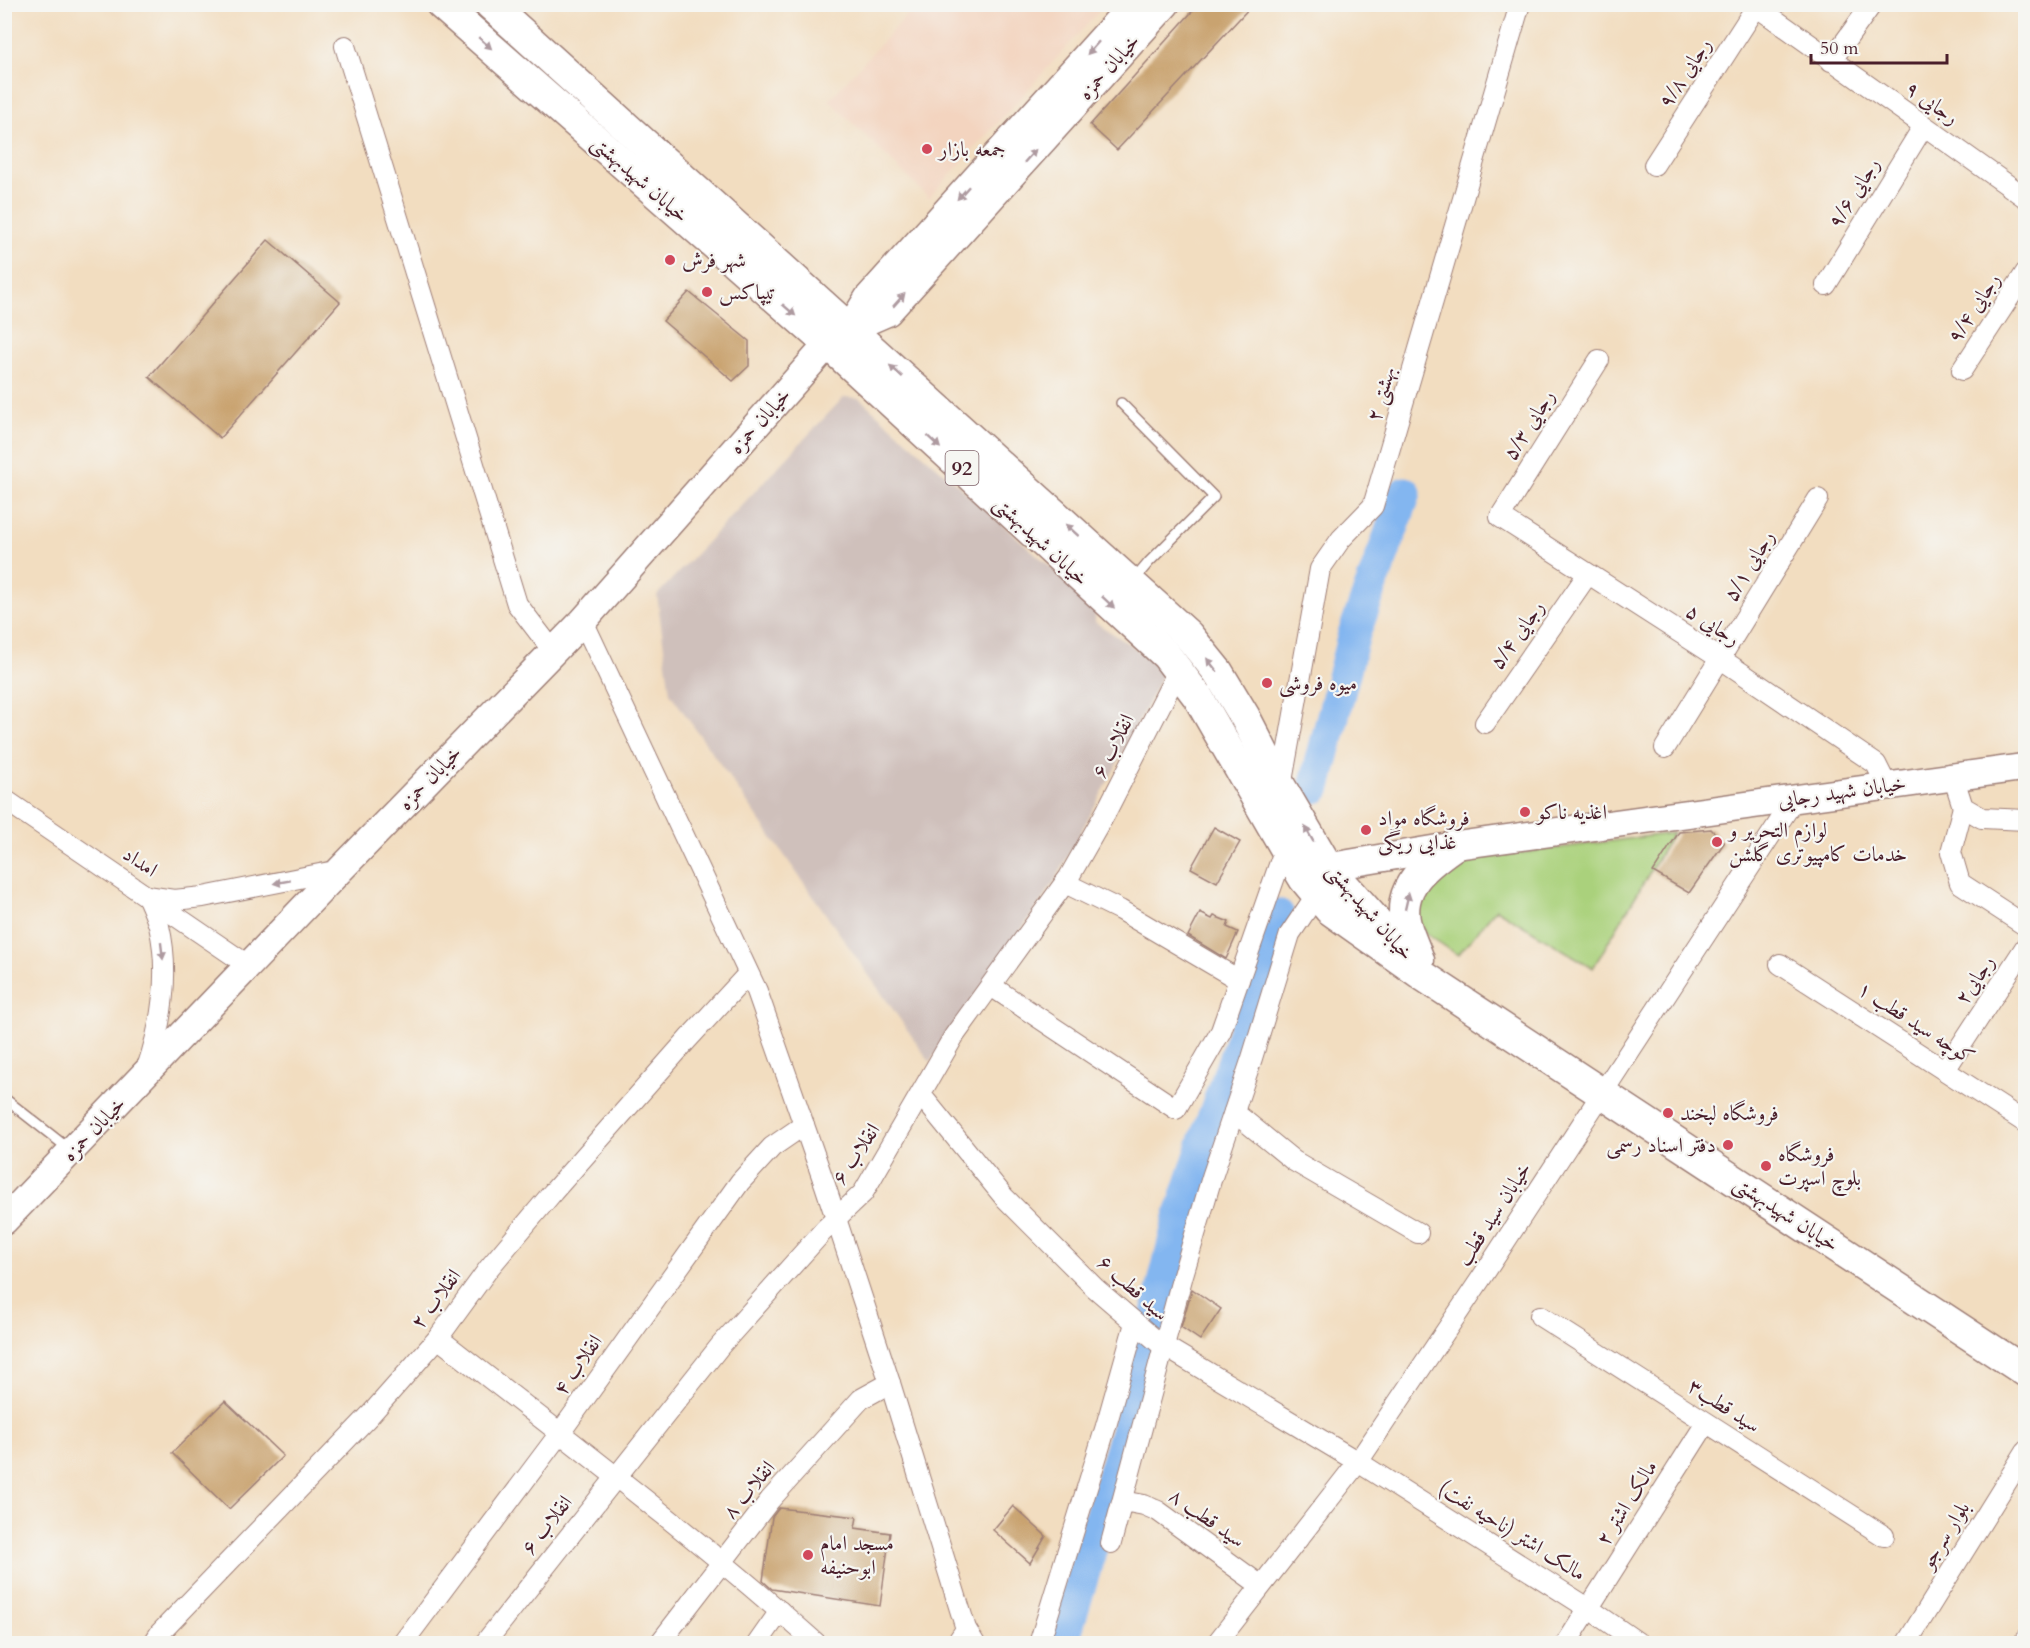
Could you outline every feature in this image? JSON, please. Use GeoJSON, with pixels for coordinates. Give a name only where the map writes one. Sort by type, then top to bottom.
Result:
{"type":"FeatureCollection","features":[{"type":"Feature","properties":{"kind":"main road","name":"خیابان شهیدبهشتی"},"geometry":{"type":"LineString","coordinates":[[441,4],[1131,583],[1188,635],[1218,672],[1245,717],[1281,787],[1329,909],[1425,977],[2025,1372]]}},
{"type":"Feature","properties":{"kind":"main road","name":"خیابان شهیدبهشتی"},"geometry":{"type":"LineString","coordinates":[[490,4],[1166,655],[1198,697],[1285,848],[1317,880]]}},
{"type":"Feature","properties":{"kind":"main road","name":"خیابان حمزه"},"geometry":{"type":"LineString","coordinates":[[4,1221],[73,1152],[340,870],[583,621],[1132,4]]}},
{"type":"Feature","properties":{"kind":"main road","name":"خیابان حمزه"},"geometry":{"type":"LineString","coordinates":[[838,337],[888,312],[1166,4]]}},
{"type":"Feature","properties":{"kind":"main road","name":"خیابان شهید رجایی"},"geometry":{"type":"LineString","coordinates":[[1317,880],[1453,846],[2025,767]]}},
{"type":"Feature","properties":{"kind":"main road"},"geometry":{"type":"LineString","coordinates":[[1425,977],[1406,924],[1404,905],[1412,883],[1424,867],[1453,846]]}},
{"type":"Feature","properties":{"kind":"street","name":"بهشتی ۲"},"geometry":{"type":"LineString","coordinates":[[1281,787],[1320,569],[1341,538],[1373,506],[1520,4]]}},
{"type":"Feature","properties":{"kind":"street"},"geometry":{"type":"LineString","coordinates":[[1831,61],[1872,4]]}},
{"type":"Feature","properties":{"kind":"street","name":"رجایی ۹"},"geometry":{"type":"LineString","coordinates":[[1754,6],[2025,198]]}},
{"type":"Feature","properties":{"kind":"street","name":"رجایی ۹/۸"},"geometry":{"type":"LineString","coordinates":[[1654,165],[1754,6]]}},
{"type":"Feature","properties":{"kind":"street"},"geometry":{"type":"LineString","coordinates":[[345,46],[518,604],[553,651]]}},
{"type":"Feature","properties":{"kind":"street","name":"رجایی ۹/۶"},"geometry":{"type":"LineString","coordinates":[[1826,285],[1923,127]]}},
{"type":"Feature","properties":{"kind":"street","name":"رجایی ۹/۴"},"geometry":{"type":"LineString","coordinates":[[1962,370],[2025,272]]}},
{"type":"Feature","properties":{"kind":"street","name":"رجایی ۵/۳"},"geometry":{"type":"LineString","coordinates":[[1500,517],[1599,360]]}},
{"type":"Feature","properties":{"kind":"street","name":"رجایی ۵/۱"},"geometry":{"type":"LineString","coordinates":[[1665,748],[1818,499]]}},
{"type":"Feature","properties":{"kind":"street","name":"رجایی ۵"},"geometry":{"type":"LineString","coordinates":[[1500,517],[1720,659],[1876,765],[1887,786]]}},
{"type":"Feature","properties":{"kind":"street","name":"رجایی ۵/۴"},"geometry":{"type":"LineString","coordinates":[[1485,723],[1588,574]]}},
{"type":"Feature","properties":{"kind":"street"},"geometry":{"type":"LineString","coordinates":[[583,621],[756,991],[836,1218],[890,1383],[966,1639]]}},
{"type":"Feature","properties":{"kind":"street","name":"انقلاب ۶"},"geometry":{"type":"LineString","coordinates":[[484,1644],[720,1346],[836,1218],[863,1193],[954,1036],[1065,884],[1107,812],[1178,671]]}},
{"type":"Feature","properties":{"kind":"street"},"geometry":{"type":"LineString","coordinates":[[1953,776],[1963,807],[1951,852],[1960,883],[2025,926]]}},
{"type":"Feature","properties":{"kind":"street","name":"خیابان سید قطب"},"geometry":{"type":"LineString","coordinates":[[1216,1644],[1358,1462],[1795,798]]}},
{"type":"Feature","properties":{"kind":"street","name":"امداد"},"geometry":{"type":"LineString","coordinates":[[4,799],[249,966]]}},
{"type":"Feature","properties":{"kind":"street"},"geometry":{"type":"LineString","coordinates":[[1963,807],[1982,818],[2025,820]]}},
{"type":"Feature","properties":{"kind":"street"},"geometry":{"type":"LineString","coordinates":[[991,986],[1176,1109],[1221,1031],[1285,848]]}},
{"type":"Feature","properties":{"kind":"street"},"geometry":{"type":"LineString","coordinates":[[147,896],[174,900],[202,897],[340,870]]}},
{"type":"Feature","properties":{"kind":"street"},"geometry":{"type":"LineString","coordinates":[[1112,1543],[1182,1275],[1290,934],[1317,880]]}},
{"type":"Feature","properties":{"kind":"street"},"geometry":{"type":"LineString","coordinates":[[1065,884],[1120,910],[1239,980]]}},
{"type":"Feature","properties":{"kind":"street"},"geometry":{"type":"LineString","coordinates":[[143,1078],[155,1045],[162,1011],[164,956],[159,925],[147,896]]}},
{"type":"Feature","properties":{"kind":"street","name":"رجایی۲"},"geometry":{"type":"LineString","coordinates":[[1945,1070],[2025,946]]}},
{"type":"Feature","properties":{"kind":"street","name":"کوچه سید قطب ۱"},"geometry":{"type":"LineString","coordinates":[[1780,964],[2025,1123]]}},
{"type":"Feature","properties":{"kind":"street","name":"انقلاب ۲"},"geometry":{"type":"LineString","coordinates":[[153,1644],[160,1633],[370,1415],[438,1338],[489,1268],[553,1192],[748,974]]}},
{"type":"Feature","properties":{"kind":"street","name":"سید قطب ۶"},"geometry":{"type":"LineString","coordinates":[[921,1095],[1004,1197],[1095,1288],[1135,1323],[1164,1347],[1195,1363],[1358,1462]]}},
{"type":"Feature","properties":{"kind":"street"},"geometry":{"type":"LineString","coordinates":[[1234,1112],[1294,1161],[1418,1233]]}},
{"type":"Feature","properties":{"kind":"street","name":"انقلاب ۴"},"geometry":{"type":"LineString","coordinates":[[402,1644],[560,1433],[740,1182],[772,1147],[804,1125]]}},
{"type":"Feature","properties":{"kind":"street","name":"سید قطب۳"},"geometry":{"type":"LineString","coordinates":[[1540,1316],[1884,1536]]}},
{"type":"Feature","properties":{"kind":"street"},"geometry":{"type":"LineString","coordinates":[[1039,1644],[1135,1323]]}},
{"type":"Feature","properties":{"kind":"street"},"geometry":{"type":"LineString","coordinates":[[438,1338],[615,1476],[818,1644]]}},
{"type":"Feature","properties":{"kind":"street","name":"انقلاب ۸"},"geometry":{"type":"LineString","coordinates":[[658,1644],[770,1500],[861,1399],[890,1383]]}},
{"type":"Feature","properties":{"kind":"street","name":"مالک اشتر ۲"},"geometry":{"type":"LineString","coordinates":[[1566,1644],[1706,1423]]}},
{"type":"Feature","properties":{"kind":"street","name":"بلوار سرجو"},"geometry":{"type":"LineString","coordinates":[[1905,1644],[2025,1451]]}},
{"type":"Feature","properties":{"kind":"street","name":"مالک اشتر (ناحیه نفت)"},"geometry":{"type":"LineString","coordinates":[[1358,1462],[1588,1608],[1640,1644]]}},
{"type":"Feature","properties":{"kind":"street","name":"سید قطب ۸"},"geometry":{"type":"LineString","coordinates":[[1123,1501],[1144,1505],[1158,1511],[1260,1585]]}},
{"type":"Feature","properties":{"kind":"street"},"geometry":{"type":"LineString","coordinates":[[757,1644],[780,1611]]}},
{"type":"Feature","properties":{"kind":"street"},"geometry":{"type":"LineString","coordinates":[[2022,1644],[2025,1639]]}},
{"type":"Feature","properties":{"kind":"lane"},"geometry":{"type":"LineString","coordinates":[[1121,403],[1214,497],[1131,583]]}},
{"type":"Feature","properties":{"kind":"lane"},"geometry":{"type":"LineString","coordinates":[[4,1098],[73,1152]]}},
{"type":"Feature","properties":{"kind":"shaded area","name":"جمعه بازار"},"geometry":{"type":"Polygon","coordinates":[[[916,5],[1105,5],[929,198],[829,100],[916,5]]]}},
{"type":"Feature","properties":{"kind":"shaded area"},"geometry":{"type":"Polygon","coordinates":[[[844,397],[859,398],[1096,607],[1095,622],[1150,658],[1163,673],[1053,884],[930,1062],[670,693],[657,595],[844,397]]]}},
{"type":"Feature","properties":{"kind":"green space"},"geometry":{"type":"Polygon","coordinates":[[[1673,833],[1593,968],[1496,909],[1458,955],[1425,933],[1417,919],[1423,886],[1451,862],[1673,833]]]}},
{"type":"Feature","properties":{"kind":"building"},"geometry":{"type":"Polygon","coordinates":[[[1199,4],[1253,4],[1117,150],[1090,125],[1199,4]]]}},
{"type":"Feature","properties":{"kind":"building"},"geometry":{"type":"Polygon","coordinates":[[[268,240],[340,302],[220,438],[149,377],[268,240]]]}},
{"type":"Feature","properties":{"kind":"building"},"geometry":{"type":"Polygon","coordinates":[[[689,292],[749,341],[749,366],[733,381],[663,321],[689,292]]]}},
{"type":"Feature","properties":{"kind":"building"},"geometry":{"type":"Polygon","coordinates":[[[1214,827],[1240,842],[1217,882],[1191,868],[1214,827]]]}},
{"type":"Feature","properties":{"kind":"building"},"geometry":{"type":"Polygon","coordinates":[[[1711,829],[1724,843],[1689,893],[1653,872],[1679,832],[1711,829]]]}},
{"type":"Feature","properties":{"kind":"building"},"geometry":{"type":"Polygon","coordinates":[[[1200,913],[1212,919],[1214,916],[1229,922],[1227,927],[1238,932],[1226,959],[1188,936],[1200,913]]]}},
{"type":"Feature","properties":{"kind":"building"},"geometry":{"type":"Polygon","coordinates":[[[1192,1289],[1221,1309],[1200,1340],[1181,1327],[1192,1289]]]}},
{"type":"Feature","properties":{"kind":"building"},"geometry":{"type":"Polygon","coordinates":[[[225,1401],[283,1456],[229,1509],[172,1453],[225,1401]]]}},
{"type":"Feature","properties":{"kind":"building"},"geometry":{"type":"Polygon","coordinates":[[[1013,1506],[1046,1536],[1030,1563],[993,1530],[1013,1506]]]}},
{"type":"Feature","properties":{"kind":"building"},"geometry":{"type":"Polygon","coordinates":[[[779,1508],[857,1517],[855,1528],[890,1533],[880,1606],[772,1589],[763,1581],[772,1517],[779,1508]]]}},
{"type":"Feature","properties":{"kind":"waterway"},"geometry":{"type":"LineString","coordinates":[[1315,787],[1354,634],[1405,493]]}},
{"type":"Feature","properties":{"kind":"waterway"},"geometry":{"type":"LineString","coordinates":[[1155,1321],[1179,1221],[1246,1027],[1278,915]]}},
{"type":"Feature","properties":{"kind":"waterway"},"geometry":{"type":"LineString","coordinates":[[1062,1644],[1139,1389],[1147,1352]]}},
{"type":"Feature","properties":{"kind":"place","name":"جمعه بازار"},"geometry":{"type":"Point","coordinates":[927,149]}},
{"type":"Feature","properties":{"kind":"place","name":"شهر فرش"},"geometry":{"type":"Point","coordinates":[670,260]}},
{"type":"Feature","properties":{"kind":"place","name":"تیپاکس"},"geometry":{"type":"Point","coordinates":[707,292]}},
{"type":"Feature","properties":{"kind":"place","name":"میوه فروشی"},"geometry":{"type":"Point","coordinates":[1267,683]}},
{"type":"Feature","properties":{"kind":"place","name":"اغذیه ناکو"},"geometry":{"type":"Point","coordinates":[1525,812]}},
{"type":"Feature","properties":{"kind":"place","name":"فروشگاه مواد غذایی ریگی"},"geometry":{"type":"Point","coordinates":[1366,830]}},
{"type":"Feature","properties":{"kind":"place","name":"لوازم التحریر و خدمات کامپیوتری گلشن"},"geometry":{"type":"Point","coordinates":[1717,842]}},
{"type":"Feature","properties":{"kind":"place","name":"فروشگاه لبخند"},"geometry":{"type":"Point","coordinates":[1668,1113]}},
{"type":"Feature","properties":{"kind":"place","name":"دفتر اسناد رسمی"},"geometry":{"type":"Point","coordinates":[1728,1145]}},
{"type":"Feature","properties":{"kind":"place","name":"فروشگاه بلوچ اسپرت"},"geometry":{"type":"Point","coordinates":[1766,1166]}},
{"type":"Feature","properties":{"kind":"place","name":"مسجد امام ابوحنیفه"},"geometry":{"type":"Point","coordinates":[808,1555]}}]}
